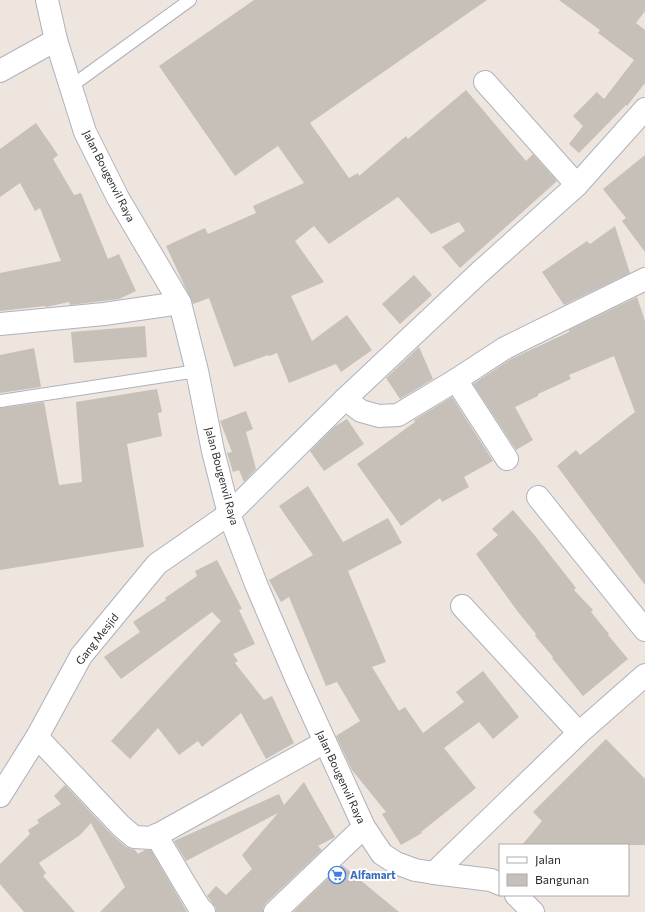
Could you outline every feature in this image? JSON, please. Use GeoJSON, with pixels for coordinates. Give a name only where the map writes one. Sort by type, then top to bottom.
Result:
{"type":"FeatureCollection","features":[{"type":"Feature","properties":{"kind":"street","name":"Jalan Bougenvil Raya"},"geometry":{"type":"LineString","coordinates":[[47,0],[56,40],[85,132],[118,198],[180,303],[198,371],[213,450],[230,514],[256,584],[364,827],[382,854],[396,863],[414,870],[491,880],[499,884]]}},
{"type":"Feature","properties":{"kind":"street"},"geometry":{"type":"LineString","coordinates":[[0,71],[56,40]]}},
{"type":"Feature","properties":{"kind":"street"},"geometry":{"type":"LineString","coordinates":[[485,82],[576,184]]}},
{"type":"Feature","properties":{"kind":"street","name":"Gang Mesjid"},"geometry":{"type":"LineString","coordinates":[[0,796],[37,737],[82,656],[157,564],[230,514],[345,399],[576,184],[645,109]]}},
{"type":"Feature","properties":{"kind":"street"},"geometry":{"type":"LineString","coordinates":[[345,399],[361,411],[379,416],[398,415],[505,348],[645,279]]}},
{"type":"Feature","properties":{"kind":"street"},"geometry":{"type":"LineString","coordinates":[[0,324],[104,314],[180,303]]}},
{"type":"Feature","properties":{"kind":"street"},"geometry":{"type":"LineString","coordinates":[[456,380],[507,459]]}},
{"type":"Feature","properties":{"kind":"street"},"geometry":{"type":"LineString","coordinates":[[538,497],[645,630]]}},
{"type":"Feature","properties":{"kind":"street"},"geometry":{"type":"LineString","coordinates":[[462,606],[579,733]]}},
{"type":"Feature","properties":{"kind":"street"},"geometry":{"type":"LineString","coordinates":[[434,873],[579,733],[645,675]]}},
{"type":"Feature","properties":{"kind":"street"},"geometry":{"type":"LineString","coordinates":[[37,737],[121,826],[134,837],[152,838],[325,742]]}},
{"type":"Feature","properties":{"kind":"street"},"geometry":{"type":"LineString","coordinates":[[275,912],[364,827]]}},
{"type":"Feature","properties":{"kind":"street"},"geometry":{"type":"LineString","coordinates":[[156,835],[199,907],[204,912]]}},
{"type":"Feature","properties":{"kind":"street"},"geometry":{"type":"LineString","coordinates":[[517,896],[533,912]]}},
{"type":"Feature","properties":{"kind":"lane"},"geometry":{"type":"LineString","coordinates":[[70,87],[190,0]]}},
{"type":"Feature","properties":{"kind":"lane"},"geometry":{"type":"LineString","coordinates":[[0,401],[198,371]]}},
{"type":"Feature","properties":{"kind":"building"},"geometry":{"type":"Polygon","coordinates":[[[254,0],[487,0],[310,123],[349,178],[358,173],[359,176],[406,136],[408,139],[466,90],[526,161],[533,154],[557,181],[460,268],[442,247],[465,231],[459,222],[431,234],[398,197],[329,244],[314,226],[295,241],[324,282],[291,296],[312,341],[347,315],[372,350],[341,372],[336,364],[289,383],[277,353],[234,367],[209,298],[193,304],[166,246],[205,228],[208,234],[256,213],[253,206],[304,183],[278,146],[235,176],[159,66],[254,0]]]}},
{"type":"Feature","properties":{"kind":"building"},"geometry":{"type":"Polygon","coordinates":[[[559,0],[645,0],[645,11],[636,23],[645,30],[645,83],[627,106],[626,105],[579,153],[569,144],[583,126],[573,116],[597,92],[604,99],[634,60],[598,33],[600,30],[559,0]]]}},
{"type":"Feature","properties":{"kind":"building"},"geometry":{"type":"Polygon","coordinates":[[[36,123],[58,155],[53,159],[74,195],[81,193],[108,259],[119,254],[136,291],[119,299],[70,305],[69,302],[46,307],[0,311],[0,273],[61,261],[40,208],[35,211],[20,183],[0,197],[0,149],[36,123]]]}},
{"type":"Feature","properties":{"kind":"building"},"geometry":{"type":"Polygon","coordinates":[[[645,155],[645,252],[622,221],[626,218],[603,189],[645,155]]]}},
{"type":"Feature","properties":{"kind":"building"},"geometry":{"type":"Polygon","coordinates":[[[615,226],[630,273],[564,305],[542,272],[587,241],[590,244],[615,226]]]}},
{"type":"Feature","properties":{"kind":"building"},"geometry":{"type":"Polygon","coordinates":[[[414,275],[432,295],[400,324],[382,304],[414,275]]]}},
{"type":"Feature","properties":{"kind":"building"},"geometry":{"type":"Polygon","coordinates":[[[637,297],[645,321],[645,585],[557,466],[576,450],[580,455],[635,412],[614,356],[569,375],[571,379],[538,394],[538,396],[515,407],[533,440],[516,450],[473,384],[511,359],[569,332],[569,330],[637,297]]]}},
{"type":"Feature","properties":{"kind":"building"},"geometry":{"type":"Polygon","coordinates":[[[145,326],[147,357],[74,363],[71,332],[145,326]]]}},
{"type":"Feature","properties":{"kind":"building"},"geometry":{"type":"Polygon","coordinates":[[[419,347],[433,379],[400,399],[386,378],[419,347]]]}},
{"type":"Feature","properties":{"kind":"building"},"geometry":{"type":"Polygon","coordinates":[[[34,348],[41,387],[0,393],[0,355],[34,348]]]}},
{"type":"Feature","properties":{"kind":"building"},"geometry":{"type":"Polygon","coordinates":[[[157,389],[162,412],[158,413],[162,436],[127,444],[144,547],[0,570],[0,408],[44,402],[59,485],[82,482],[76,402],[157,389]]]}},
{"type":"Feature","properties":{"kind":"building"},"geometry":{"type":"Polygon","coordinates":[[[452,397],[493,461],[464,477],[469,487],[442,502],[440,498],[401,526],[357,464],[415,422],[414,420],[452,397]]]}},
{"type":"Feature","properties":{"kind":"building"},"geometry":{"type":"Polygon","coordinates":[[[246,411],[253,429],[246,432],[256,469],[244,482],[239,470],[233,472],[227,453],[232,452],[220,421],[246,411]]]}},
{"type":"Feature","properties":{"kind":"building"},"geometry":{"type":"Polygon","coordinates":[[[347,419],[364,444],[324,471],[310,451],[334,427],[347,419]]]}},
{"type":"Feature","properties":{"kind":"building"},"geometry":{"type":"Polygon","coordinates":[[[308,486],[343,542],[388,518],[402,543],[348,571],[386,662],[372,667],[399,711],[405,707],[423,733],[464,702],[456,692],[483,671],[519,717],[493,739],[479,722],[444,748],[476,788],[421,832],[422,833],[401,845],[382,814],[386,812],[352,770],[336,736],[360,721],[337,682],[326,686],[289,597],[281,602],[269,580],[313,555],[279,506],[308,486]]]}},
{"type":"Feature","properties":{"kind":"building"},"geometry":{"type":"Polygon","coordinates":[[[513,510],[576,588],[574,590],[593,610],[591,612],[628,659],[583,696],[535,636],[536,634],[476,554],[498,535],[492,529],[513,510]]]}},
{"type":"Feature","properties":{"kind":"building"},"geometry":{"type":"Polygon","coordinates":[[[217,560],[242,609],[239,610],[255,644],[233,654],[238,661],[235,663],[264,700],[272,696],[294,743],[266,759],[241,713],[202,747],[198,741],[179,755],[158,728],[130,759],[111,741],[221,621],[212,612],[121,679],[104,657],[140,632],[133,622],[166,600],[165,598],[197,576],[195,571],[217,560]]]}},
{"type":"Feature","properties":{"kind":"building"},"geometry":{"type":"Polygon","coordinates":[[[606,739],[645,779],[645,845],[523,844],[542,821],[533,812],[606,739]]]}},
{"type":"Feature","properties":{"kind":"building"},"geometry":{"type":"Polygon","coordinates":[[[304,782],[335,837],[318,846],[322,850],[266,903],[263,908],[263,912],[216,912],[216,908],[207,896],[216,886],[226,895],[252,869],[242,855],[278,813],[186,861],[174,841],[279,794],[284,805],[304,782]]]}},
{"type":"Feature","properties":{"kind":"building"},"geometry":{"type":"Polygon","coordinates":[[[65,785],[112,835],[126,847],[135,850],[138,854],[145,850],[151,850],[187,912],[100,912],[125,887],[91,823],[80,835],[39,863],[46,873],[43,876],[75,912],[24,912],[0,884],[0,864],[30,834],[28,830],[39,823],[37,820],[61,804],[54,796],[65,785]]]}},
{"type":"Feature","properties":{"kind":"building","name":"Alfamart"},"geometry":{"type":"Polygon","coordinates":[[[342,865],[399,912],[293,912],[342,865]]]}},
{"type":"Feature","properties":{"kind":"place","name":"Alfamart"},"geometry":{"type":"Point","coordinates":[337,875]}}]}
